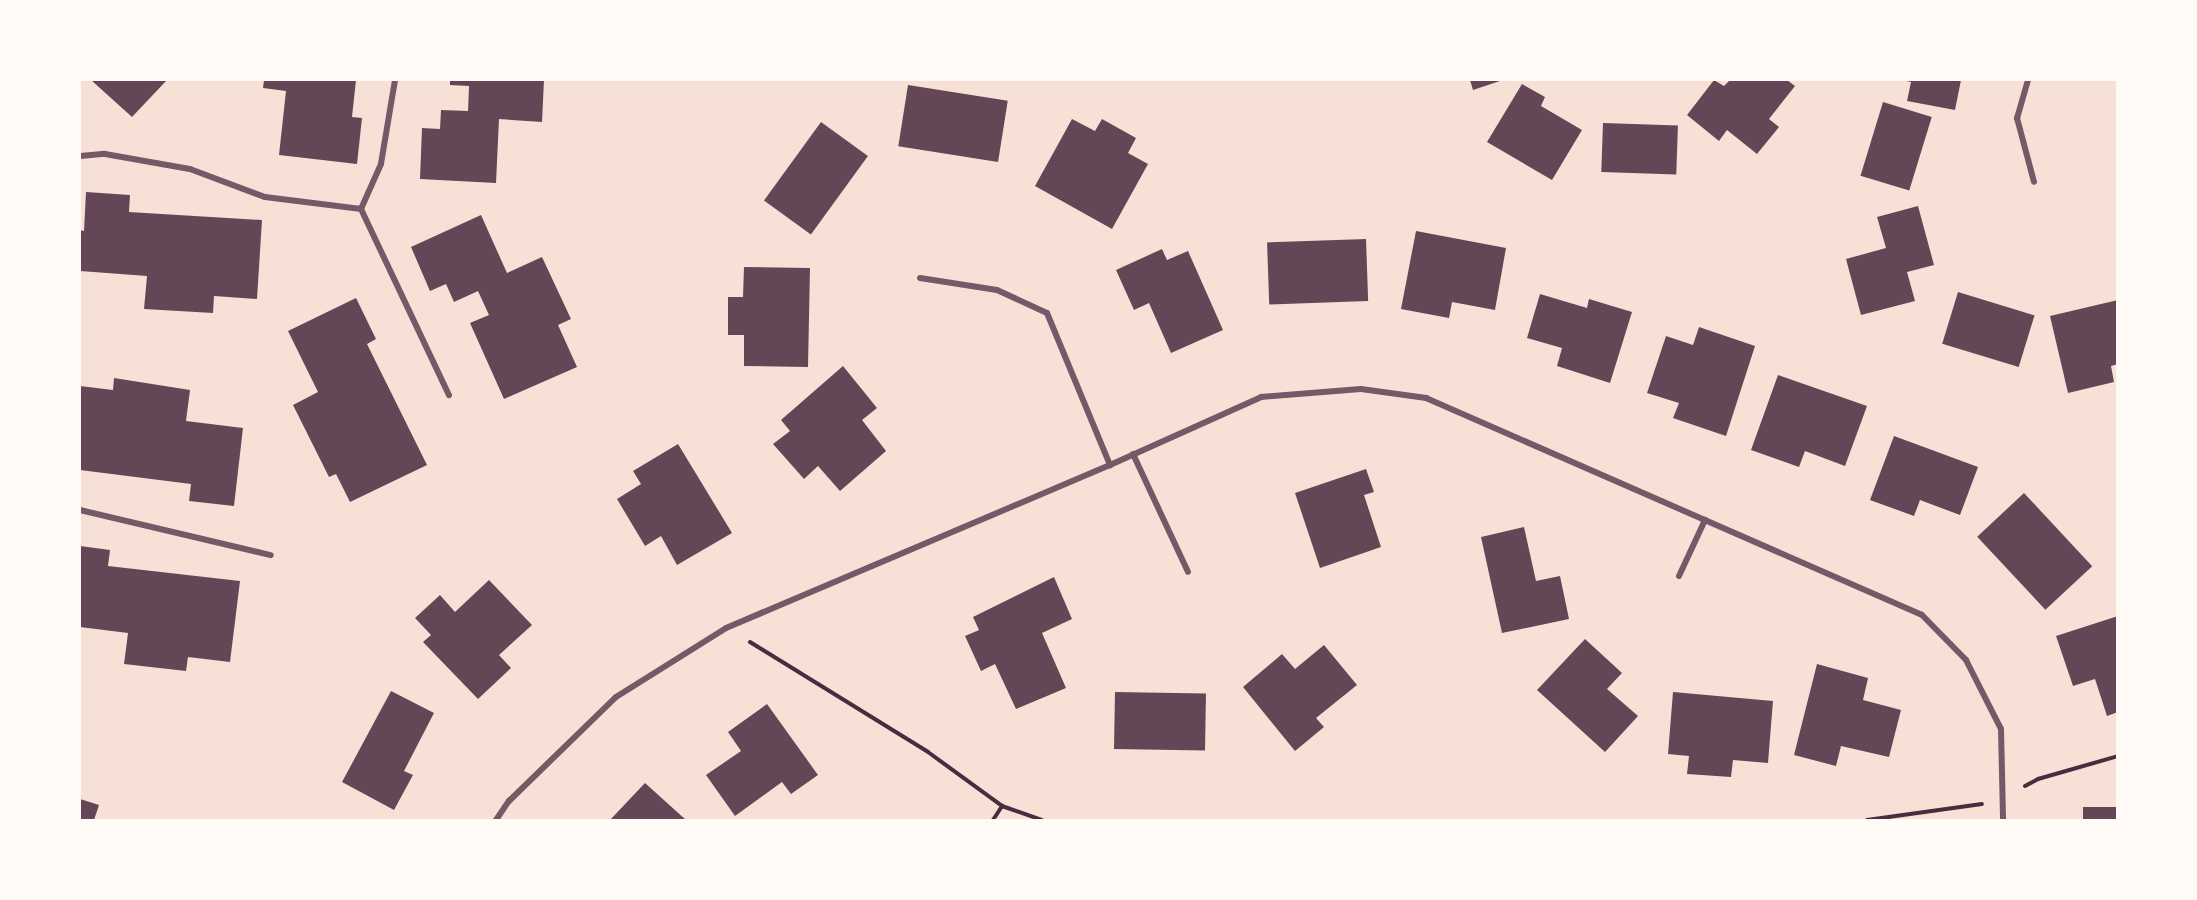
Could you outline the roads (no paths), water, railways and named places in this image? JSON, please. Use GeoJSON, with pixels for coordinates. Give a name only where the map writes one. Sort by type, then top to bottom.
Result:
{"type":"FeatureCollection","features":[{"type":"Feature","properties":{"kind":"street"},"geometry":{"type":"LineString","coordinates":[[395,80],[381,164],[361,209],[449,395]]}},
{"type":"Feature","properties":{"kind":"street"},"geometry":{"type":"LineString","coordinates":[[2028,80],[2018,118],[2034,182]]}},
{"type":"Feature","properties":{"kind":"street"},"geometry":{"type":"LineString","coordinates":[[80,156],[105,154],[190,169],[265,196],[361,209]]}},
{"type":"Feature","properties":{"kind":"street"},"geometry":{"type":"LineString","coordinates":[[920,278],[997,290],[1047,313],[1110,465]]}},
{"type":"Feature","properties":{"kind":"street"},"geometry":{"type":"LineString","coordinates":[[496,820],[509,801],[616,697],[726,628],[1110,465],[1261,397],[1361,389],[1426,398],[1922,615],[1966,660],[2001,729],[2003,820]]}},
{"type":"Feature","properties":{"kind":"street"},"geometry":{"type":"LineString","coordinates":[[1133,454],[1188,572]]}},
{"type":"Feature","properties":{"kind":"street"},"geometry":{"type":"LineString","coordinates":[[80,510],[271,555]]}},
{"type":"Feature","properties":{"kind":"street"},"geometry":{"type":"LineString","coordinates":[[1678,576],[1705,520]]}}]}
